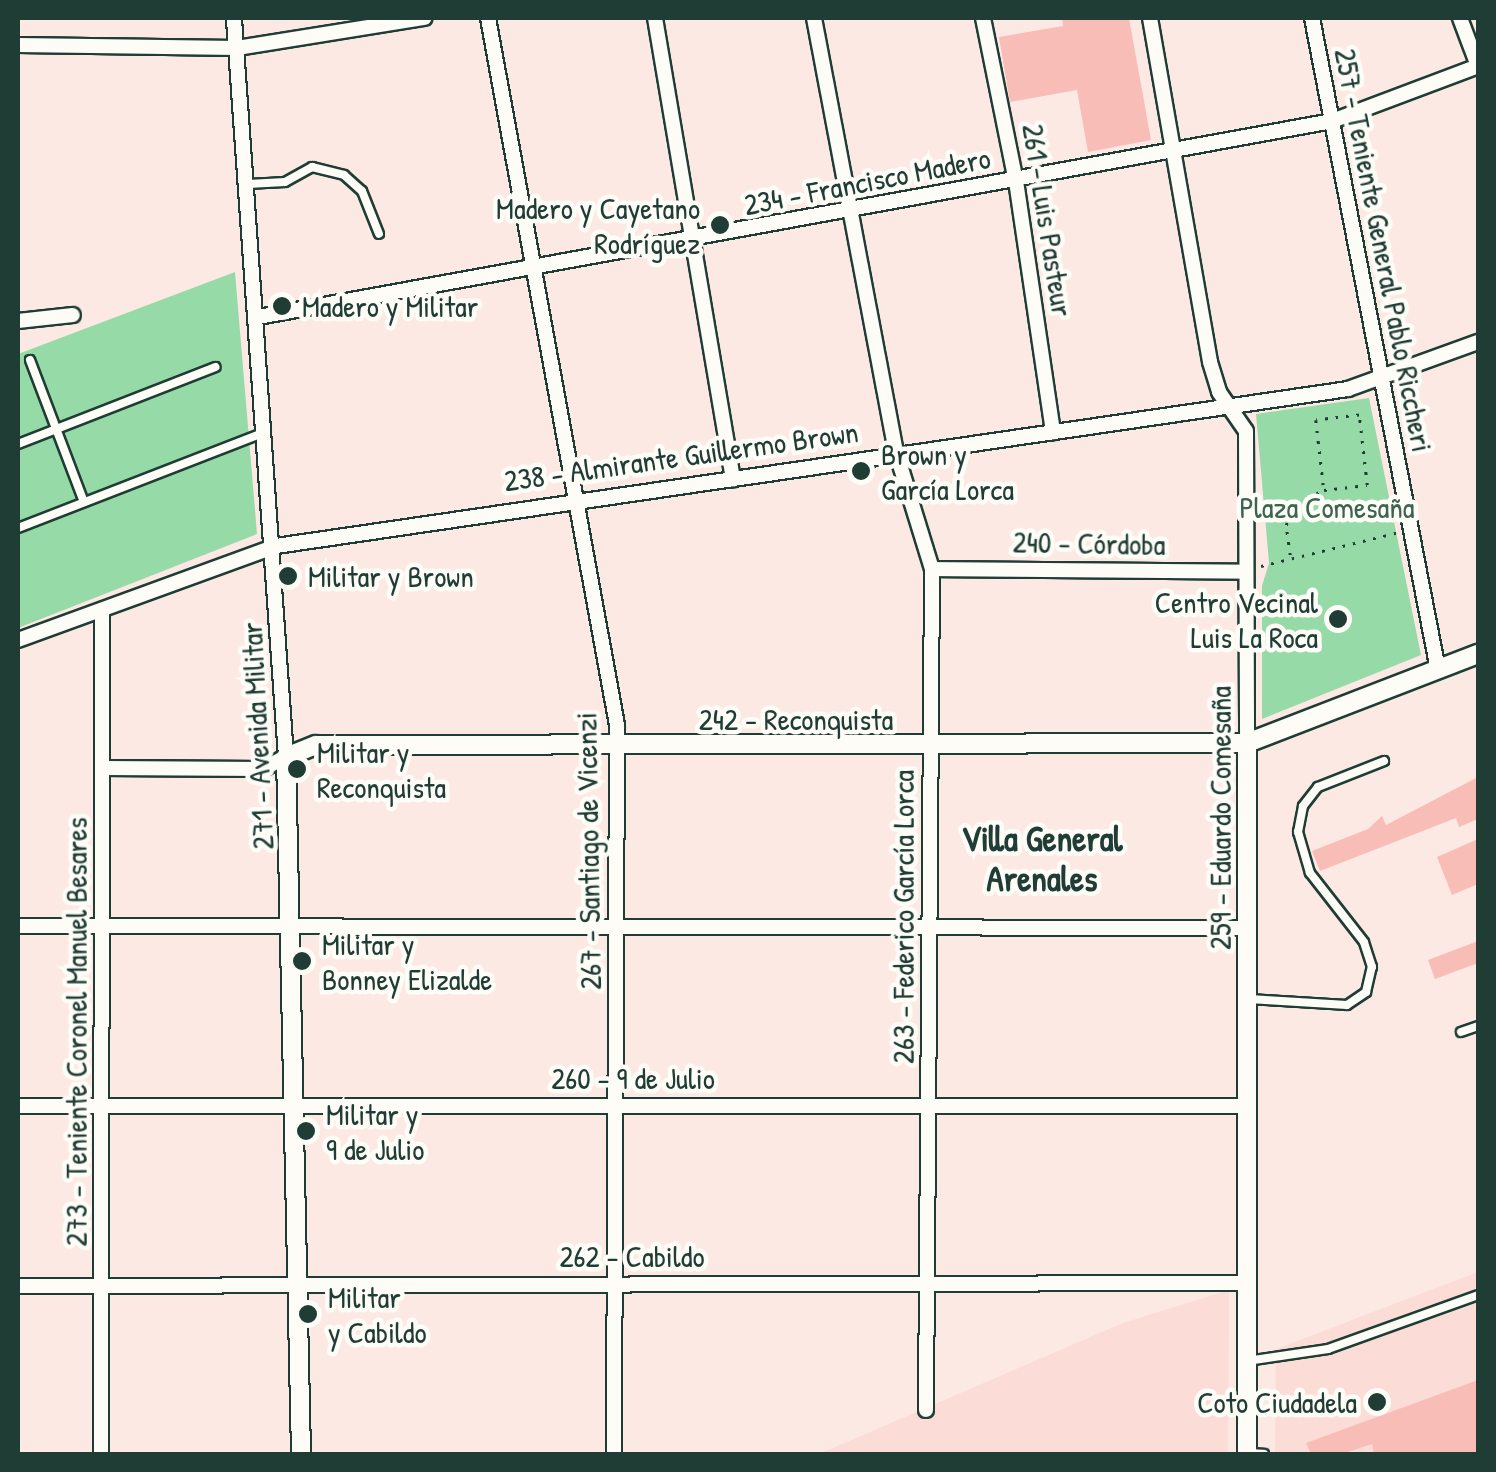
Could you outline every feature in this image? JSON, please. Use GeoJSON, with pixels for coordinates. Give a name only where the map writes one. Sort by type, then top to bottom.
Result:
{"type":"FeatureCollection","features":[{"type":"Feature","properties":{"kind":"street","name":"271 - Avenida Militar"},"geometry":{"type":"LineString","coordinates":[[234,18],[276,546],[286,756],[293,926],[300,1454]]}},
{"type":"Feature","properties":{"kind":"street"},"geometry":{"type":"LineString","coordinates":[[18,46],[237,48],[425,18]]}},
{"type":"Feature","properties":{"kind":"street","name":"267 - Santiago de Vicenzi"},"geometry":{"type":"LineString","coordinates":[[488,18],[538,270],[618,747],[614,1454]]}},
{"type":"Feature","properties":{"kind":"street"},"geometry":{"type":"LineString","coordinates":[[655,18],[733,479]]}},
{"type":"Feature","properties":{"kind":"street","name":"263 - Federico García Lorca"},"geometry":{"type":"LineString","coordinates":[[814,18],[896,452],[932,569],[926,1410]]}},
{"type":"Feature","properties":{"kind":"street","name":"261 - Luis Pasteur"},"geometry":{"type":"LineString","coordinates":[[984,18],[1016,180],[1054,432]]}},
{"type":"Feature","properties":{"kind":"street","name":"259 - Eduardo Comesaña"},"geometry":{"type":"LineString","coordinates":[[1150,18],[1177,152],[1210,362],[1219,392],[1243,420],[1248,446],[1246,1454]]}},
{"type":"Feature","properties":{"kind":"street","name":"257 - Teniente General Pablo Riccheri"},"geometry":{"type":"LineString","coordinates":[[1312,18],[1438,670]]}},
{"type":"Feature","properties":{"kind":"street"},"geometry":{"type":"LineString","coordinates":[[1460,18],[1478,66]]}},
{"type":"Feature","properties":{"kind":"street","name":"234 - Francisco Madero"},"geometry":{"type":"LineString","coordinates":[[258,318],[849,214],[1332,122],[1478,66]]}},
{"type":"Feature","properties":{"kind":"street"},"geometry":{"type":"LineString","coordinates":[[18,320],[73,315]]}},
{"type":"Feature","properties":{"kind":"street","name":"238 - Almirante Guillermo Brown"},"geometry":{"type":"LineString","coordinates":[[18,640],[276,546],[575,499],[1232,406],[1380,380],[1478,342]]}},
{"type":"Feature","properties":{"kind":"street","name":"240 - Córdoba"},"geometry":{"type":"LineString","coordinates":[[932,569],[1246,572]]}},
{"type":"Feature","properties":{"kind":"street","name":"273 - Teniente Coronel Manuel Besares"},"geometry":{"type":"LineString","coordinates":[[101,1454],[106,1106],[102,610]]}},
{"type":"Feature","properties":{"kind":"street","name":"242 - Reconquista"},"geometry":{"type":"LineString","coordinates":[[103,768],[263,769],[316,745],[1247,743],[1478,654]]}},
{"type":"Feature","properties":{"kind":"street"},"geometry":{"type":"LineString","coordinates":[[18,926],[1248,928]]}},
{"type":"Feature","properties":{"kind":"street","name":"260 - 9 de Julio"},"geometry":{"type":"LineString","coordinates":[[18,1106],[1249,1106]]}},
{"type":"Feature","properties":{"kind":"street","name":"262 - Cabildo"},"geometry":{"type":"LineString","coordinates":[[18,1286],[1247,1283]]}},
{"type":"Feature","properties":{"kind":"lane"},"geometry":{"type":"LineString","coordinates":[[248,184],[284,182],[312,167],[344,176],[362,191],[379,234]]}},
{"type":"Feature","properties":{"kind":"lane"},"geometry":{"type":"LineString","coordinates":[[30,360],[84,502]]}},
{"type":"Feature","properties":{"kind":"lane"},"geometry":{"type":"LineString","coordinates":[[18,444],[216,367]]}},
{"type":"Feature","properties":{"kind":"lane"},"geometry":{"type":"LineString","coordinates":[[18,528],[266,432]]}},
{"type":"Feature","properties":{"kind":"lane"},"geometry":{"type":"LineString","coordinates":[[1249,999],[1347,1005],[1366,992],[1372,967],[1364,942],[1299,855],[1298,832],[1303,806],[1318,787],[1384,761]]}},
{"type":"Feature","properties":{"kind":"lane"},"geometry":{"type":"LineString","coordinates":[[1461,1032],[1478,1026]]}},
{"type":"Feature","properties":{"kind":"lane"},"geometry":{"type":"LineString","coordinates":[[1247,1361],[1328,1349],[1478,1294]]}},
{"type":"Feature","properties":{"kind":"lane"},"geometry":{"type":"LineString","coordinates":[[1246,1454],[1264,1454]]}},
{"type":"Feature","properties":{"kind":"path"},"geometry":{"type":"LineString","coordinates":[[1290,555],[1290,512],[1324,490],[1367,485],[1359,415],[1316,420],[1324,490]]}},
{"type":"Feature","properties":{"kind":"path"},"geometry":{"type":"LineString","coordinates":[[1246,572],[1290,555],[1410,529]]}},
{"type":"Feature","properties":{"kind":"shaded area","name":"Coto Ciudadela"},"geometry":{"type":"Polygon","coordinates":[[[1478,1272],[1478,1454],[1275,1454],[1276,1349],[1478,1272]]]}},
{"type":"Feature","properties":{"kind":"shaded area"},"geometry":{"type":"Polygon","coordinates":[[[1229,1290],[1228,1454],[819,1454],[1123,1323],[1229,1290]]]}},
{"type":"Feature","properties":{"kind":"green space"},"geometry":{"type":"Polygon","coordinates":[[[235,272],[257,534],[18,628],[18,354],[235,272]]]}},
{"type":"Feature","properties":{"kind":"green space","name":"Plaza Comesaña"},"geometry":{"type":"Polygon","coordinates":[[[1369,398],[1421,655],[1262,719],[1262,586],[1269,563],[1256,414],[1369,398]]]}},
{"type":"Feature","properties":{"kind":"building"},"geometry":{"type":"Polygon","coordinates":[[[1062,18],[1129,18],[1151,140],[1088,152],[1077,90],[1010,102],[999,37],[1063,26],[1062,18]]]}},
{"type":"Feature","properties":{"kind":"building"},"geometry":{"type":"Polygon","coordinates":[[[1478,777],[1478,819],[1459,827],[1456,818],[1320,871],[1312,851],[1368,829],[1382,816],[1386,825],[1478,777]]]}},
{"type":"Feature","properties":{"kind":"building"},"geometry":{"type":"Polygon","coordinates":[[[1478,839],[1478,884],[1452,895],[1437,857],[1478,839]]]}},
{"type":"Feature","properties":{"kind":"building"},"geometry":{"type":"Polygon","coordinates":[[[1478,941],[1478,963],[1435,979],[1428,960],[1478,941]]]}},
{"type":"Feature","properties":{"kind":"building"},"geometry":{"type":"Polygon","coordinates":[[[1478,1380],[1478,1454],[1374,1454],[1372,1444],[1342,1454],[1311,1454],[1306,1443],[1478,1380]]]}},
{"type":"Feature","properties":{"kind":"place","name":"Madero y Cayetano Rodríguez"},"geometry":{"type":"Point","coordinates":[720,225]}},
{"type":"Feature","properties":{"kind":"place","name":"Madero y Militar"},"geometry":{"type":"Point","coordinates":[282,306]}},
{"type":"Feature","properties":{"kind":"place","name":"Brown y García Lorca"},"geometry":{"type":"Point","coordinates":[861,471]}},
{"type":"Feature","properties":{"kind":"place","name":"Militar y Brown"},"geometry":{"type":"Point","coordinates":[288,576]}},
{"type":"Feature","properties":{"kind":"place","name":"Centro Vecinal Luis La Roca"},"geometry":{"type":"Point","coordinates":[1338,619]}},
{"type":"Feature","properties":{"kind":"place","name":"Militar y Reconquista"},"geometry":{"type":"Point","coordinates":[297,769]}},
{"type":"Feature","properties":{"kind":"place","name":"Militar y Bonney Elizalde"},"geometry":{"type":"Point","coordinates":[302,961]}},
{"type":"Feature","properties":{"kind":"place","name":"Militar y 9 de Julio"},"geometry":{"type":"Point","coordinates":[306,1131]}},
{"type":"Feature","properties":{"kind":"place","name":"Militar y Cabildo"},"geometry":{"type":"Point","coordinates":[308,1314]}},
{"type":"Feature","properties":{"kind":"place","name":"Coto Ciudadela"},"geometry":{"type":"Point","coordinates":[1377,1402]}},
{"type":"Feature","properties":{"kind":"district","name":"Villa General Arenales"},"geometry":{"type":"Point","coordinates":[1042,859]}}]}
